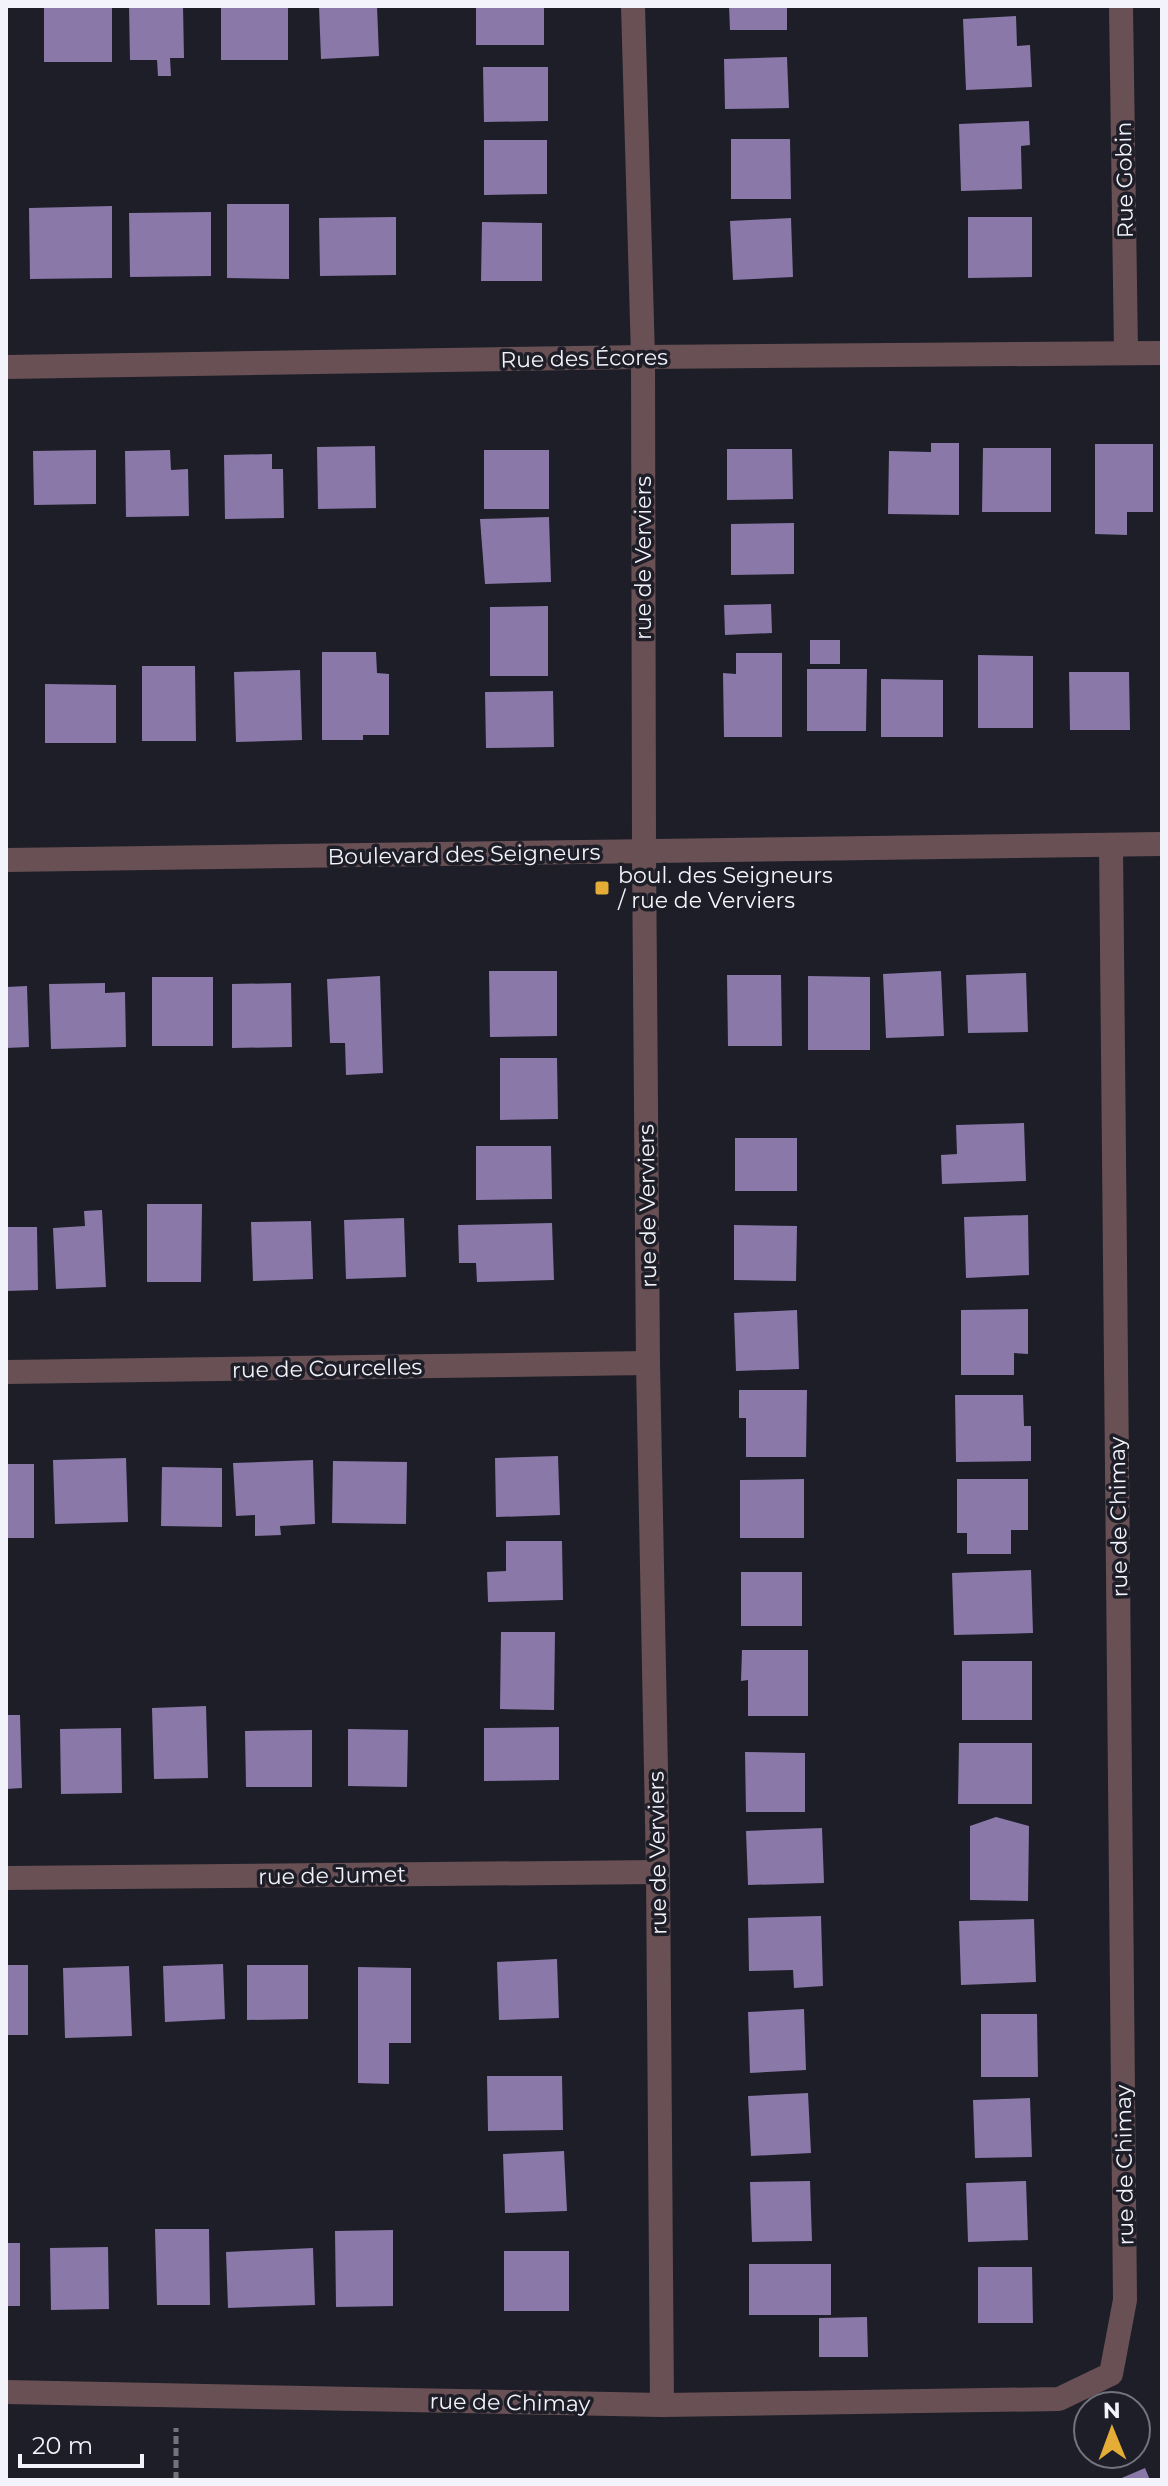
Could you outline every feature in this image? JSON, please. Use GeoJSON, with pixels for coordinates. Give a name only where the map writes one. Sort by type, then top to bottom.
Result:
{"type":"FeatureCollection","features":[{"type":"Feature","properties":{"kind":"street","name":"rue de Verviers"},"geometry":{"type":"LineString","coordinates":[[633,6],[643,357],[648,1363],[658,1872],[662,2405]]}},
{"type":"Feature","properties":{"kind":"street","name":"Rue Gobin"},"geometry":{"type":"LineString","coordinates":[[1121,6],[1126,353]]}},
{"type":"Feature","properties":{"kind":"street","name":"Rue des Écores"},"geometry":{"type":"LineString","coordinates":[[6,367],[1162,353]]}},
{"type":"Feature","properties":{"kind":"street","name":"Boulevard des Seigneurs"},"geometry":{"type":"LineString","coordinates":[[6,860],[1162,844]]}},
{"type":"Feature","properties":{"kind":"street","name":"rue de Chimay"},"geometry":{"type":"LineString","coordinates":[[6,2392],[662,2405],[1059,2399],[1111,2374],[1125,2300],[1111,845]]}},
{"type":"Feature","properties":{"kind":"street","name":"rue de Courcelles"},"geometry":{"type":"LineString","coordinates":[[6,1372],[648,1363]]}},
{"type":"Feature","properties":{"kind":"street","name":"rue de Jumet"},"geometry":{"type":"LineString","coordinates":[[6,1878],[658,1872]]}},
{"type":"Feature","properties":{"kind":"path"},"geometry":{"type":"LineString","coordinates":[[176,2480],[177,2395]]}},
{"type":"Feature","properties":{"kind":"building"},"geometry":{"type":"Polygon","coordinates":[[[44,6],[112,6],[112,62],[44,62],[44,6]]]}},
{"type":"Feature","properties":{"kind":"building"},"geometry":{"type":"Polygon","coordinates":[[[129,6],[183,6],[184,58],[170,58],[171,76],[158,76],[157,60],[130,60],[129,6]]]}},
{"type":"Feature","properties":{"kind":"building"},"geometry":{"type":"Polygon","coordinates":[[[221,6],[288,6],[288,60],[221,60],[221,6]]]}},
{"type":"Feature","properties":{"kind":"building"},"geometry":{"type":"Polygon","coordinates":[[[319,6],[377,6],[379,56],[321,59],[319,6]]]}},
{"type":"Feature","properties":{"kind":"building"},"geometry":{"type":"Polygon","coordinates":[[[476,6],[544,6],[544,45],[476,45],[476,6]]]}},
{"type":"Feature","properties":{"kind":"building"},"geometry":{"type":"Polygon","coordinates":[[[729,6],[787,6],[787,30],[730,30],[729,6]]]}},
{"type":"Feature","properties":{"kind":"building"},"geometry":{"type":"Polygon","coordinates":[[[1016,16],[1017,46],[1030,45],[1032,87],[966,90],[963,19],[1016,16]]]}},
{"type":"Feature","properties":{"kind":"building"},"geometry":{"type":"Polygon","coordinates":[[[787,57],[789,108],[725,109],[724,59],[787,57]]]}},
{"type":"Feature","properties":{"kind":"building"},"geometry":{"type":"Polygon","coordinates":[[[483,67],[548,67],[548,121],[484,122],[483,67]]]}},
{"type":"Feature","properties":{"kind":"building"},"geometry":{"type":"Polygon","coordinates":[[[1029,121],[1030,145],[1021,146],[1022,189],[961,191],[959,124],[1029,121]]]}},
{"type":"Feature","properties":{"kind":"building"},"geometry":{"type":"Polygon","coordinates":[[[731,139],[790,139],[791,199],[731,199],[731,139]]]}},
{"type":"Feature","properties":{"kind":"building"},"geometry":{"type":"Polygon","coordinates":[[[484,140],[547,140],[547,194],[484,195],[484,140]]]}},
{"type":"Feature","properties":{"kind":"building"},"geometry":{"type":"Polygon","coordinates":[[[227,204],[289,204],[289,279],[227,278],[227,204]]]}},
{"type":"Feature","properties":{"kind":"building"},"geometry":{"type":"Polygon","coordinates":[[[112,206],[112,278],[30,279],[29,208],[112,206]]]}},
{"type":"Feature","properties":{"kind":"building"},"geometry":{"type":"Polygon","coordinates":[[[211,212],[211,276],[130,277],[129,213],[211,212]]]}},
{"type":"Feature","properties":{"kind":"building"},"geometry":{"type":"Polygon","coordinates":[[[396,217],[396,275],[320,276],[319,218],[396,217]]]}},
{"type":"Feature","properties":{"kind":"building"},"geometry":{"type":"Polygon","coordinates":[[[968,217],[1032,217],[1032,277],[968,278],[968,217]]]}},
{"type":"Feature","properties":{"kind":"building"},"geometry":{"type":"Polygon","coordinates":[[[791,218],[793,277],[733,280],[730,221],[791,218]]]}},
{"type":"Feature","properties":{"kind":"building"},"geometry":{"type":"Polygon","coordinates":[[[482,222],[542,223],[542,281],[481,281],[482,222]]]}},
{"type":"Feature","properties":{"kind":"building"},"geometry":{"type":"Polygon","coordinates":[[[931,443],[959,443],[959,515],[888,514],[889,451],[931,452],[931,443]]]}},
{"type":"Feature","properties":{"kind":"building"},"geometry":{"type":"Polygon","coordinates":[[[1095,444],[1153,444],[1153,512],[1127,512],[1127,535],[1095,534],[1095,444]]]}},
{"type":"Feature","properties":{"kind":"building"},"geometry":{"type":"Polygon","coordinates":[[[375,446],[376,508],[318,509],[317,447],[375,446]]]}},
{"type":"Feature","properties":{"kind":"building"},"geometry":{"type":"Polygon","coordinates":[[[983,448],[1051,448],[1051,512],[982,512],[983,448]]]}},
{"type":"Feature","properties":{"kind":"building"},"geometry":{"type":"Polygon","coordinates":[[[727,449],[792,449],[793,499],[727,500],[727,449]]]}},
{"type":"Feature","properties":{"kind":"building"},"geometry":{"type":"Polygon","coordinates":[[[96,450],[96,504],[34,505],[33,451],[96,450]]]}},
{"type":"Feature","properties":{"kind":"building"},"geometry":{"type":"Polygon","coordinates":[[[170,450],[171,470],[188,469],[189,516],[126,517],[125,451],[170,450]]]}},
{"type":"Feature","properties":{"kind":"building"},"geometry":{"type":"Polygon","coordinates":[[[484,450],[549,450],[549,509],[484,509],[484,450]]]}},
{"type":"Feature","properties":{"kind":"building"},"geometry":{"type":"Polygon","coordinates":[[[272,454],[272,469],[283,469],[284,518],[225,519],[224,455],[272,454]]]}},
{"type":"Feature","properties":{"kind":"building"},"geometry":{"type":"Polygon","coordinates":[[[549,517],[551,582],[485,584],[480,519],[549,517]]]}},
{"type":"Feature","properties":{"kind":"building"},"geometry":{"type":"Polygon","coordinates":[[[794,523],[794,574],[731,575],[731,524],[794,523]]]}},
{"type":"Feature","properties":{"kind":"building"},"geometry":{"type":"Polygon","coordinates":[[[771,604],[772,633],[725,635],[724,605],[771,604]]]}},
{"type":"Feature","properties":{"kind":"building"},"geometry":{"type":"Polygon","coordinates":[[[548,606],[548,676],[490,676],[490,607],[548,606]]]}},
{"type":"Feature","properties":{"kind":"building"},"geometry":{"type":"Polygon","coordinates":[[[810,640],[840,640],[840,664],[810,664],[810,640]]]}},
{"type":"Feature","properties":{"kind":"building"},"geometry":{"type":"Polygon","coordinates":[[[322,652],[376,652],[377,673],[389,674],[389,735],[363,735],[363,740],[322,740],[322,652]]]}},
{"type":"Feature","properties":{"kind":"building"},"geometry":{"type":"Polygon","coordinates":[[[736,653],[782,653],[782,737],[724,737],[723,673],[736,674],[736,653]]]}},
{"type":"Feature","properties":{"kind":"building"},"geometry":{"type":"Polygon","coordinates":[[[978,655],[1033,656],[1033,728],[978,728],[978,655]]]}},
{"type":"Feature","properties":{"kind":"building"},"geometry":{"type":"Polygon","coordinates":[[[142,666],[195,666],[196,741],[142,741],[142,666]]]}},
{"type":"Feature","properties":{"kind":"building"},"geometry":{"type":"Polygon","coordinates":[[[807,669],[867,669],[866,731],[807,731],[807,669]]]}},
{"type":"Feature","properties":{"kind":"building"},"geometry":{"type":"Polygon","coordinates":[[[300,670],[302,740],[236,742],[234,672],[300,670]]]}},
{"type":"Feature","properties":{"kind":"building"},"geometry":{"type":"Polygon","coordinates":[[[1069,672],[1129,672],[1130,730],[1070,730],[1069,672]]]}},
{"type":"Feature","properties":{"kind":"building"},"geometry":{"type":"Polygon","coordinates":[[[881,679],[943,680],[943,737],[881,737],[881,679]]]}},
{"type":"Feature","properties":{"kind":"building"},"geometry":{"type":"Polygon","coordinates":[[[45,684],[116,685],[116,743],[45,743],[45,684]]]}},
{"type":"Feature","properties":{"kind":"building"},"geometry":{"type":"Polygon","coordinates":[[[553,691],[554,747],[486,748],[485,692],[553,691]]]}},
{"type":"Feature","properties":{"kind":"building"},"geometry":{"type":"Polygon","coordinates":[[[489,971],[557,971],[557,1036],[490,1037],[489,971]]]}},
{"type":"Feature","properties":{"kind":"building"},"geometry":{"type":"Polygon","coordinates":[[[941,971],[944,1036],[886,1038],[883,974],[941,971]]]}},
{"type":"Feature","properties":{"kind":"building"},"geometry":{"type":"Polygon","coordinates":[[[1026,973],[1028,1032],[968,1033],[966,975],[1026,973]]]}},
{"type":"Feature","properties":{"kind":"building"},"geometry":{"type":"Polygon","coordinates":[[[727,975],[781,975],[782,1046],[728,1046],[727,975]]]}},
{"type":"Feature","properties":{"kind":"building"},"geometry":{"type":"Polygon","coordinates":[[[380,976],[383,1073],[346,1075],[345,1043],[330,1043],[327,979],[380,976]]]}},
{"type":"Feature","properties":{"kind":"building"},"geometry":{"type":"Polygon","coordinates":[[[808,976],[870,977],[870,1050],[808,1050],[808,976]]]}},
{"type":"Feature","properties":{"kind":"building"},"geometry":{"type":"Polygon","coordinates":[[[152,977],[213,977],[213,1046],[152,1046],[152,977]]]}},
{"type":"Feature","properties":{"kind":"building"},"geometry":{"type":"Polygon","coordinates":[[[105,983],[105,993],[125,992],[126,1047],[51,1049],[49,984],[105,983]]]}},
{"type":"Feature","properties":{"kind":"building"},"geometry":{"type":"Polygon","coordinates":[[[291,983],[292,1047],[232,1048],[232,984],[291,983]]]}},
{"type":"Feature","properties":{"kind":"building"},"geometry":{"type":"Polygon","coordinates":[[[27,986],[29,1047],[6,1048],[6,987],[27,986]]]}},
{"type":"Feature","properties":{"kind":"building"},"geometry":{"type":"Polygon","coordinates":[[[500,1058],[557,1058],[558,1119],[500,1120],[500,1058]]]}},
{"type":"Feature","properties":{"kind":"building"},"geometry":{"type":"Polygon","coordinates":[[[1024,1123],[1026,1181],[942,1184],[941,1155],[957,1154],[956,1125],[1024,1123]]]}},
{"type":"Feature","properties":{"kind":"building"},"geometry":{"type":"Polygon","coordinates":[[[735,1138],[797,1138],[797,1191],[735,1191],[735,1138]]]}},
{"type":"Feature","properties":{"kind":"building"},"geometry":{"type":"Polygon","coordinates":[[[476,1146],[551,1146],[552,1199],[476,1200],[476,1146]]]}},
{"type":"Feature","properties":{"kind":"building"},"geometry":{"type":"Polygon","coordinates":[[[147,1204],[202,1204],[201,1282],[147,1282],[147,1204]]]}},
{"type":"Feature","properties":{"kind":"building"},"geometry":{"type":"Polygon","coordinates":[[[102,1210],[106,1287],[56,1289],[53,1228],[85,1226],[84,1211],[102,1210]]]}},
{"type":"Feature","properties":{"kind":"building"},"geometry":{"type":"Polygon","coordinates":[[[1028,1215],[1029,1275],[966,1278],[964,1217],[1028,1215]]]}},
{"type":"Feature","properties":{"kind":"building"},"geometry":{"type":"Polygon","coordinates":[[[404,1218],[406,1277],[346,1279],[344,1220],[404,1218]]]}},
{"type":"Feature","properties":{"kind":"building"},"geometry":{"type":"Polygon","coordinates":[[[311,1221],[313,1279],[253,1281],[251,1222],[311,1221]]]}},
{"type":"Feature","properties":{"kind":"building"},"geometry":{"type":"Polygon","coordinates":[[[552,1223],[554,1280],[477,1282],[476,1263],[459,1263],[458,1225],[552,1223]]]}},
{"type":"Feature","properties":{"kind":"building"},"geometry":{"type":"Polygon","coordinates":[[[734,1225],[797,1226],[796,1281],[734,1280],[734,1225]]]}},
{"type":"Feature","properties":{"kind":"building"},"geometry":{"type":"Polygon","coordinates":[[[6,1227],[37,1227],[38,1290],[6,1291],[6,1227]]]}},
{"type":"Feature","properties":{"kind":"building"},"geometry":{"type":"Polygon","coordinates":[[[1028,1309],[1028,1354],[1014,1353],[1014,1375],[961,1375],[961,1310],[1028,1309]]]}},
{"type":"Feature","properties":{"kind":"building"},"geometry":{"type":"Polygon","coordinates":[[[797,1310],[799,1369],[736,1371],[734,1313],[797,1310]]]}},
{"type":"Feature","properties":{"kind":"building"},"geometry":{"type":"Polygon","coordinates":[[[739,1390],[807,1390],[806,1457],[746,1457],[746,1418],[739,1418],[739,1390]]]}},
{"type":"Feature","properties":{"kind":"building"},"geometry":{"type":"Polygon","coordinates":[[[955,1395],[1023,1395],[1024,1426],[1031,1426],[1031,1461],[956,1462],[955,1395]]]}},
{"type":"Feature","properties":{"kind":"building"},"geometry":{"type":"Polygon","coordinates":[[[558,1456],[560,1515],[496,1517],[495,1458],[558,1456]]]}},
{"type":"Feature","properties":{"kind":"building"},"geometry":{"type":"Polygon","coordinates":[[[126,1458],[128,1522],[55,1524],[53,1460],[126,1458]]]}},
{"type":"Feature","properties":{"kind":"building"},"geometry":{"type":"Polygon","coordinates":[[[313,1460],[315,1524],[280,1526],[281,1535],[255,1536],[255,1515],[236,1516],[233,1463],[313,1460]]]}},
{"type":"Feature","properties":{"kind":"building"},"geometry":{"type":"Polygon","coordinates":[[[333,1461],[407,1462],[406,1524],[332,1523],[333,1461]]]}},
{"type":"Feature","properties":{"kind":"building"},"geometry":{"type":"Polygon","coordinates":[[[6,1464],[34,1464],[34,1538],[6,1538],[6,1464]]]}},
{"type":"Feature","properties":{"kind":"building"},"geometry":{"type":"Polygon","coordinates":[[[162,1467],[222,1468],[222,1527],[161,1526],[162,1467]]]}},
{"type":"Feature","properties":{"kind":"building"},"geometry":{"type":"Polygon","coordinates":[[[804,1479],[804,1538],[740,1538],[740,1480],[804,1479]]]}},
{"type":"Feature","properties":{"kind":"building"},"geometry":{"type":"Polygon","coordinates":[[[957,1479],[1028,1479],[1028,1530],[1011,1530],[1011,1554],[967,1554],[967,1533],[957,1533],[957,1479]]]}},
{"type":"Feature","properties":{"kind":"building"},"geometry":{"type":"Polygon","coordinates":[[[506,1541],[562,1541],[563,1600],[488,1602],[487,1572],[506,1571],[506,1541]]]}},
{"type":"Feature","properties":{"kind":"building"},"geometry":{"type":"Polygon","coordinates":[[[1031,1570],[1033,1633],[954,1635],[952,1573],[1031,1570]]]}},
{"type":"Feature","properties":{"kind":"building"},"geometry":{"type":"Polygon","coordinates":[[[741,1572],[802,1572],[802,1626],[741,1626],[741,1572]]]}},
{"type":"Feature","properties":{"kind":"building"},"geometry":{"type":"Polygon","coordinates":[[[501,1632],[555,1632],[554,1710],[500,1709],[501,1632]]]}},
{"type":"Feature","properties":{"kind":"building"},"geometry":{"type":"Polygon","coordinates":[[[742,1650],[808,1650],[808,1716],[748,1716],[748,1680],[741,1681],[742,1650]]]}},
{"type":"Feature","properties":{"kind":"building"},"geometry":{"type":"Polygon","coordinates":[[[962,1661],[1032,1661],[1032,1720],[962,1720],[962,1661]]]}},
{"type":"Feature","properties":{"kind":"building"},"geometry":{"type":"Polygon","coordinates":[[[206,1706],[208,1778],[154,1779],[152,1708],[206,1706]]]}},
{"type":"Feature","properties":{"kind":"building"},"geometry":{"type":"Polygon","coordinates":[[[6,1715],[20,1715],[22,1788],[6,1789],[6,1715]]]}},
{"type":"Feature","properties":{"kind":"building"},"geometry":{"type":"Polygon","coordinates":[[[559,1727],[559,1780],[484,1781],[484,1728],[559,1727]]]}},
{"type":"Feature","properties":{"kind":"building"},"geometry":{"type":"Polygon","coordinates":[[[121,1728],[122,1793],[61,1794],[60,1729],[121,1728]]]}},
{"type":"Feature","properties":{"kind":"building"},"geometry":{"type":"Polygon","coordinates":[[[348,1729],[408,1730],[407,1787],[348,1786],[348,1729]]]}},
{"type":"Feature","properties":{"kind":"building"},"geometry":{"type":"Polygon","coordinates":[[[312,1730],[312,1787],[246,1787],[245,1731],[312,1730]]]}},
{"type":"Feature","properties":{"kind":"building"},"geometry":{"type":"Polygon","coordinates":[[[959,1743],[1032,1743],[1032,1804],[958,1804],[959,1743]]]}},
{"type":"Feature","properties":{"kind":"building"},"geometry":{"type":"Polygon","coordinates":[[[745,1752],[805,1753],[805,1812],[746,1812],[745,1752]]]}},
{"type":"Feature","properties":{"kind":"building"},"geometry":{"type":"Polygon","coordinates":[[[996,1817],[1029,1826],[1028,1901],[970,1900],[970,1826],[996,1817]]]}},
{"type":"Feature","properties":{"kind":"building"},"geometry":{"type":"Polygon","coordinates":[[[822,1828],[824,1883],[748,1885],[746,1831],[822,1828]]]}},
{"type":"Feature","properties":{"kind":"building"},"geometry":{"type":"Polygon","coordinates":[[[821,1916],[823,1986],[794,1988],[793,1970],[749,1971],[748,1918],[821,1916]]]}},
{"type":"Feature","properties":{"kind":"building"},"geometry":{"type":"Polygon","coordinates":[[[1034,1919],[1036,1982],[961,1985],[959,1921],[1034,1919]]]}},
{"type":"Feature","properties":{"kind":"building"},"geometry":{"type":"Polygon","coordinates":[[[557,1959],[559,2018],[499,2020],[497,1962],[557,1959]]]}},
{"type":"Feature","properties":{"kind":"building"},"geometry":{"type":"Polygon","coordinates":[[[223,1964],[225,2019],[165,2022],[163,1966],[223,1964]]]}},
{"type":"Feature","properties":{"kind":"building"},"geometry":{"type":"Polygon","coordinates":[[[6,1965],[28,1965],[28,2035],[6,2035],[6,1965]]]}},
{"type":"Feature","properties":{"kind":"building"},"geometry":{"type":"Polygon","coordinates":[[[247,1965],[308,1965],[308,2019],[247,2020],[247,1965]]]}},
{"type":"Feature","properties":{"kind":"building"},"geometry":{"type":"Polygon","coordinates":[[[129,1966],[132,2036],[65,2038],[63,1968],[129,1966]]]}},
{"type":"Feature","properties":{"kind":"building"},"geometry":{"type":"Polygon","coordinates":[[[358,1967],[411,1968],[411,2043],[389,2043],[389,2084],[358,2083],[358,1967]]]}},
{"type":"Feature","properties":{"kind":"building"},"geometry":{"type":"Polygon","coordinates":[[[804,2009],[806,2070],[750,2073],[748,2012],[804,2009]]]}},
{"type":"Feature","properties":{"kind":"building"},"geometry":{"type":"Polygon","coordinates":[[[981,2014],[1037,2014],[1038,2077],[981,2077],[981,2014]]]}},
{"type":"Feature","properties":{"kind":"building"},"geometry":{"type":"Polygon","coordinates":[[[487,2076],[562,2076],[563,2130],[488,2131],[487,2076]]]}},
{"type":"Feature","properties":{"kind":"building"},"geometry":{"type":"Polygon","coordinates":[[[808,2093],[811,2153],[751,2156],[748,2096],[808,2093]]]}},
{"type":"Feature","properties":{"kind":"building"},"geometry":{"type":"Polygon","coordinates":[[[1030,2098],[1032,2157],[975,2158],[973,2100],[1030,2098]]]}},
{"type":"Feature","properties":{"kind":"building"},"geometry":{"type":"Polygon","coordinates":[[[564,2151],[567,2211],[505,2213],[503,2154],[564,2151]]]}},
{"type":"Feature","properties":{"kind":"building"},"geometry":{"type":"Polygon","coordinates":[[[810,2181],[812,2241],[752,2242],[750,2182],[810,2181]]]}},
{"type":"Feature","properties":{"kind":"building"},"geometry":{"type":"Polygon","coordinates":[[[1026,2181],[1028,2240],[968,2242],[966,2183],[1026,2181]]]}},
{"type":"Feature","properties":{"kind":"building"},"geometry":{"type":"Polygon","coordinates":[[[155,2229],[209,2229],[210,2305],[157,2305],[155,2229]]]}},
{"type":"Feature","properties":{"kind":"building"},"geometry":{"type":"Polygon","coordinates":[[[393,2230],[393,2306],[336,2307],[335,2231],[393,2230]]]}},
{"type":"Feature","properties":{"kind":"building"},"geometry":{"type":"Polygon","coordinates":[[[6,2243],[20,2243],[20,2306],[6,2306],[6,2243]]]}},
{"type":"Feature","properties":{"kind":"building"},"geometry":{"type":"Polygon","coordinates":[[[108,2247],[109,2309],[51,2310],[50,2248],[108,2247]]]}},
{"type":"Feature","properties":{"kind":"building"},"geometry":{"type":"Polygon","coordinates":[[[313,2248],[315,2305],[228,2308],[226,2252],[313,2248]]]}},
{"type":"Feature","properties":{"kind":"building"},"geometry":{"type":"Polygon","coordinates":[[[504,2251],[569,2251],[569,2311],[504,2311],[504,2251]]]}},
{"type":"Feature","properties":{"kind":"building"},"geometry":{"type":"Polygon","coordinates":[[[749,2264],[831,2264],[831,2315],[749,2315],[749,2264]]]}},
{"type":"Feature","properties":{"kind":"building"},"geometry":{"type":"Polygon","coordinates":[[[978,2267],[1032,2267],[1033,2323],[978,2323],[978,2267]]]}},
{"type":"Feature","properties":{"kind":"building"},"geometry":{"type":"Polygon","coordinates":[[[867,2317],[868,2357],[819,2357],[819,2318],[867,2317]]]}},
{"type":"Feature","properties":{"kind":"building"},"geometry":{"type":"Polygon","coordinates":[[[1146,2470],[1150,2480],[1117,2480],[1146,2470]]]}},
{"type":"Feature","properties":{"kind":"place","name":"boul. des Seigneurs / rue de Verviers"},"geometry":{"type":"Point","coordinates":[602,888]}}]}
